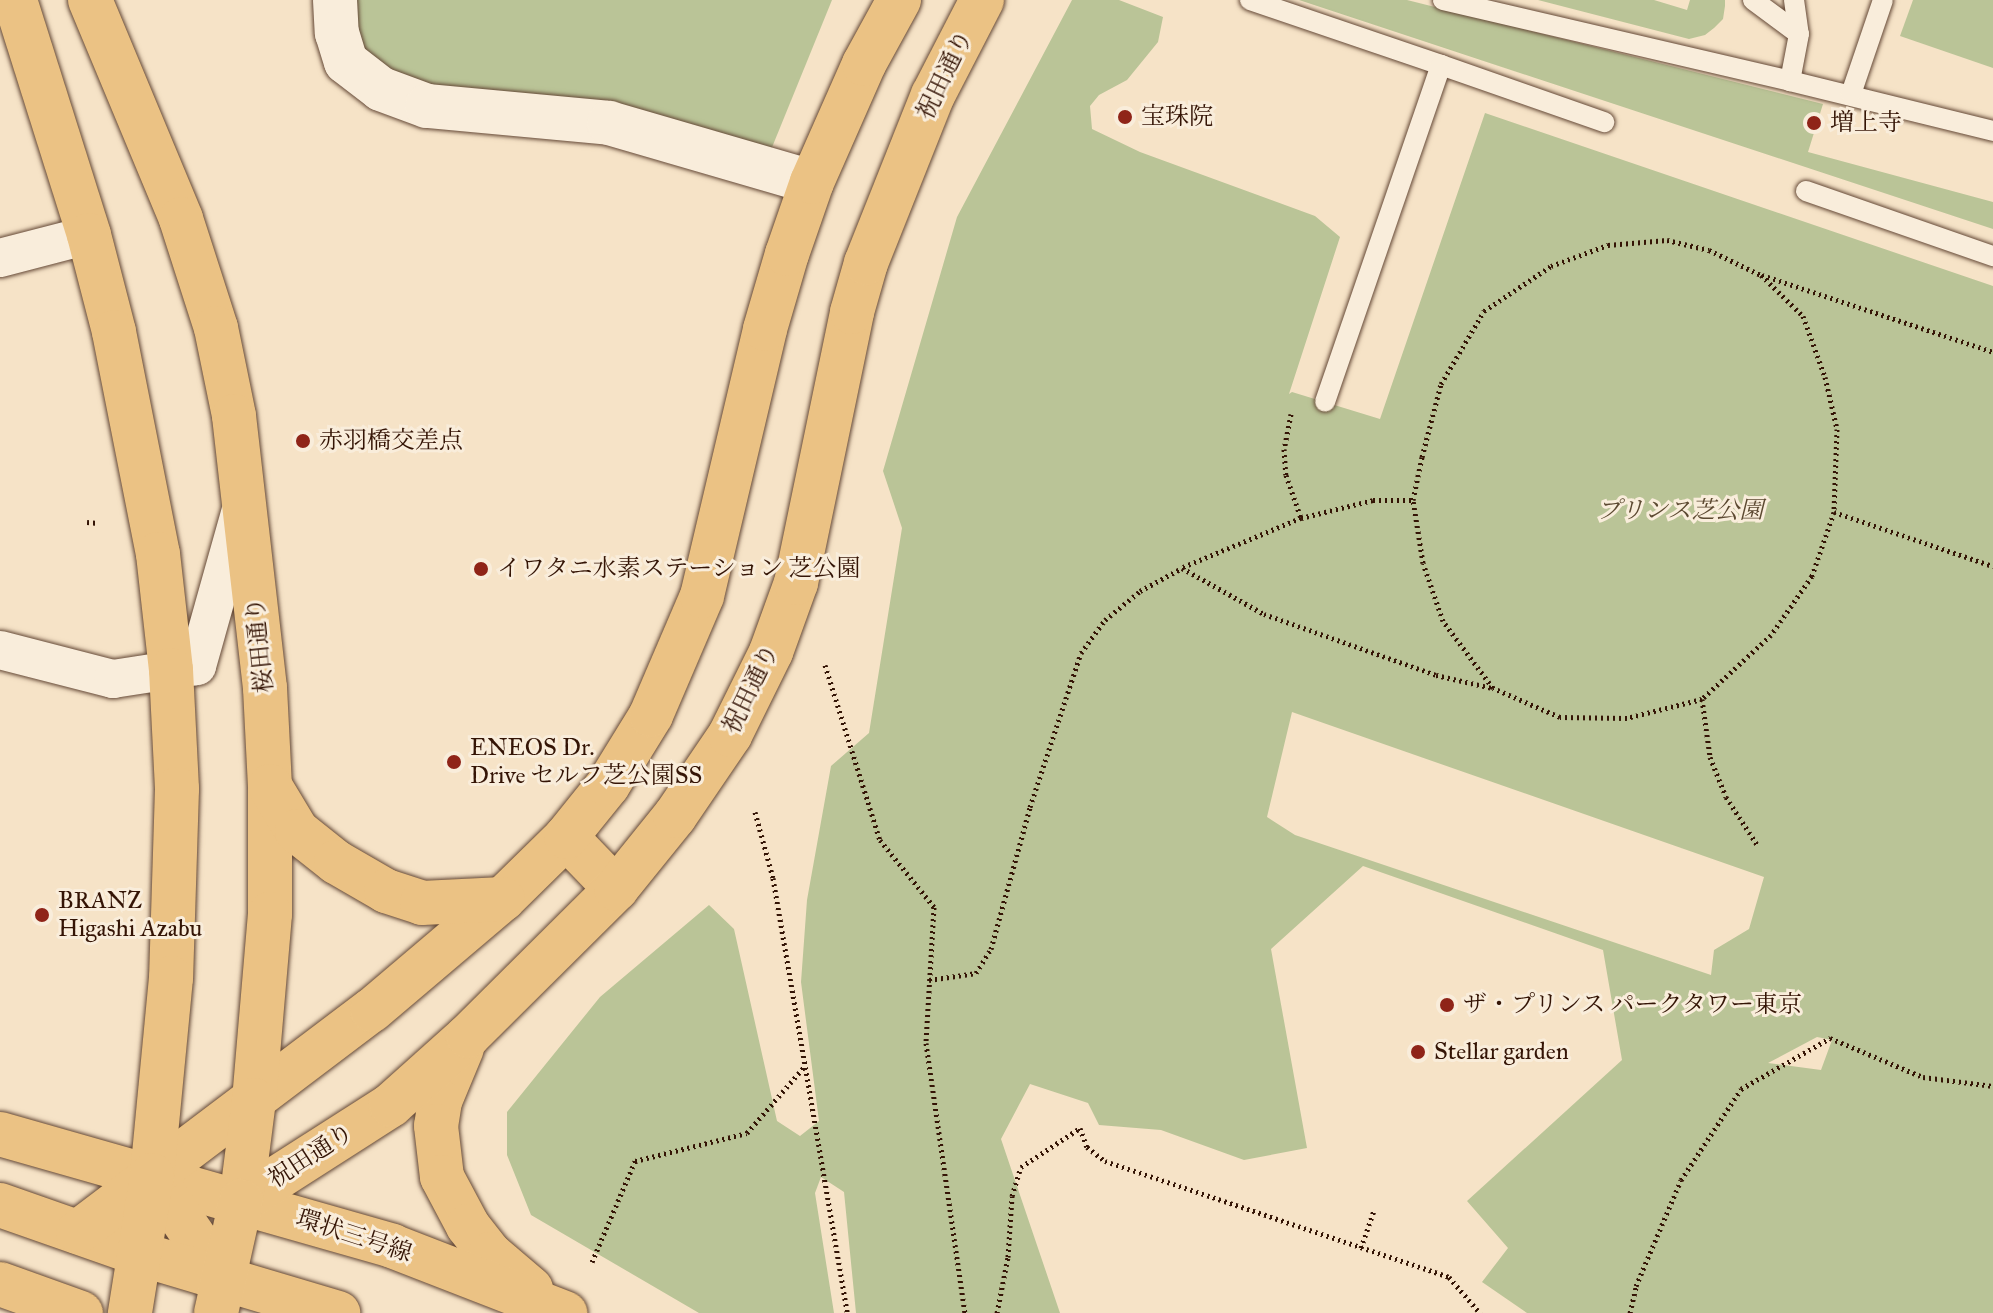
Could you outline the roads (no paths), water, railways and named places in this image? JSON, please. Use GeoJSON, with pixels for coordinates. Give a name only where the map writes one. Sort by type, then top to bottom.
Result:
{"type":"FeatureCollection","features":[{"type":"Feature","properties":{"kind":"main road"},"geometry":{"type":"LineString","coordinates":[[15,0],[89,235],[136,429],[158,554],[171,670],[177,789],[177,888],[152,1175],[130,1311]]}},
{"type":"Feature","properties":{"kind":"main road","name":"桜田通り"},"geometry":{"type":"LineString","coordinates":[[90,0],[181,219],[216,328],[234,416],[265,688],[270,786],[270,914],[254,1100],[241,1201],[220,1297]]}},
{"type":"Feature","properties":{"kind":"main road"},"geometry":{"type":"LineString","coordinates":[[78,1232],[372,1010],[503,899],[566,837],[608,785],[651,715],[702,596],[765,329],[812,182],[864,64],[899,0]]}},
{"type":"Feature","properties":{"kind":"main road","name":"祝田通り"},"geometry":{"type":"LineString","coordinates":[[241,1201],[391,1105],[468,1036],[616,889],[675,816],[730,735],[771,652],[796,583],[848,328],[866,263],[933,95],[982,0]]}},
{"type":"Feature","properties":{"kind":"main road"},"geometry":{"type":"LineString","coordinates":[[270,786],[297,831],[336,862],[386,891],[422,903],[503,899]]}},
{"type":"Feature","properties":{"kind":"main road"},"geometry":{"type":"LineString","coordinates":[[566,837],[616,889]]}},
{"type":"Feature","properties":{"kind":"main road"},"geometry":{"type":"LineString","coordinates":[[468,1036],[440,1101],[436,1151],[442,1177],[468,1226],[490,1254],[523,1285],[579,1313]]}},
{"type":"Feature","properties":{"kind":"main road","name":"環状三号線"},"geometry":{"type":"LineString","coordinates":[[0,1134],[392,1246],[565,1313]]}},
{"type":"Feature","properties":{"kind":"main road"},"geometry":{"type":"LineString","coordinates":[[152,1175],[220,1297]]}},
{"type":"Feature","properties":{"kind":"main road"},"geometry":{"type":"LineString","coordinates":[[0,1205],[140,1254],[220,1297],[338,1313]]}},
{"type":"Feature","properties":{"kind":"main road"},"geometry":{"type":"LineString","coordinates":[[0,1284],[81,1313]]}},
{"type":"Feature","properties":{"kind":"street"},"geometry":{"type":"LineString","coordinates":[[335,0],[337,33],[346,62],[381,89],[427,106],[609,123],[812,182]]}},
{"type":"Feature","properties":{"kind":"street"},"geometry":{"type":"LineString","coordinates":[[0,258],[89,235]]}},
{"type":"Feature","properties":{"kind":"street"},"geometry":{"type":"LineString","coordinates":[[0,650],[113,679],[197,666],[244,500]]}},
{"type":"Feature","properties":{"kind":"lane"},"geometry":{"type":"LineString","coordinates":[[1250,0],[1604,122]]}},
{"type":"Feature","properties":{"kind":"lane"},"geometry":{"type":"LineString","coordinates":[[1443,0],[1851,94],[1993,131]]}},
{"type":"Feature","properties":{"kind":"lane"},"geometry":{"type":"LineString","coordinates":[[1753,0],[1799,34]]}},
{"type":"Feature","properties":{"kind":"lane"},"geometry":{"type":"LineString","coordinates":[[1790,81],[1799,34],[1794,0]]}},
{"type":"Feature","properties":{"kind":"lane"},"geometry":{"type":"LineString","coordinates":[[1851,94],[1883,0]]}},
{"type":"Feature","properties":{"kind":"lane"},"geometry":{"type":"LineString","coordinates":[[1325,402],[1441,65]]}},
{"type":"Feature","properties":{"kind":"lane"},"geometry":{"type":"LineString","coordinates":[[1806,191],[1993,256]]}},
{"type":"Feature","properties":{"kind":"place","name":"宝珠院"},"geometry":{"type":"Point","coordinates":[1125,117]}},
{"type":"Feature","properties":{"kind":"place","name":"増上寺"},"geometry":{"type":"Point","coordinates":[1814,123]}},
{"type":"Feature","properties":{"kind":"place","name":"赤羽橋交差点"},"geometry":{"type":"Point","coordinates":[303,441]}},
{"type":"Feature","properties":{"kind":"place","name":"イワタニ水素ステーション 芝公園"},"geometry":{"type":"Point","coordinates":[481,569]}},
{"type":"Feature","properties":{"kind":"place","name":"ENEOS Dr. Drive セルフ芝公園SS"},"geometry":{"type":"Point","coordinates":[454,762]}},
{"type":"Feature","properties":{"kind":"place","name":"BRANZ Higashi Azabu"},"geometry":{"type":"Point","coordinates":[42,915]}},
{"type":"Feature","properties":{"kind":"place","name":"ザ・プリンス パークタワー東京"},"geometry":{"type":"Point","coordinates":[1447,1005]}},
{"type":"Feature","properties":{"kind":"place","name":"Stellar garden"},"geometry":{"type":"Point","coordinates":[1418,1052]}},
{"type":"Feature","properties":{"kind":"park label","name":"プリンス芝公園"},"geometry":{"type":"Point","coordinates":[1680,511]}}]}
